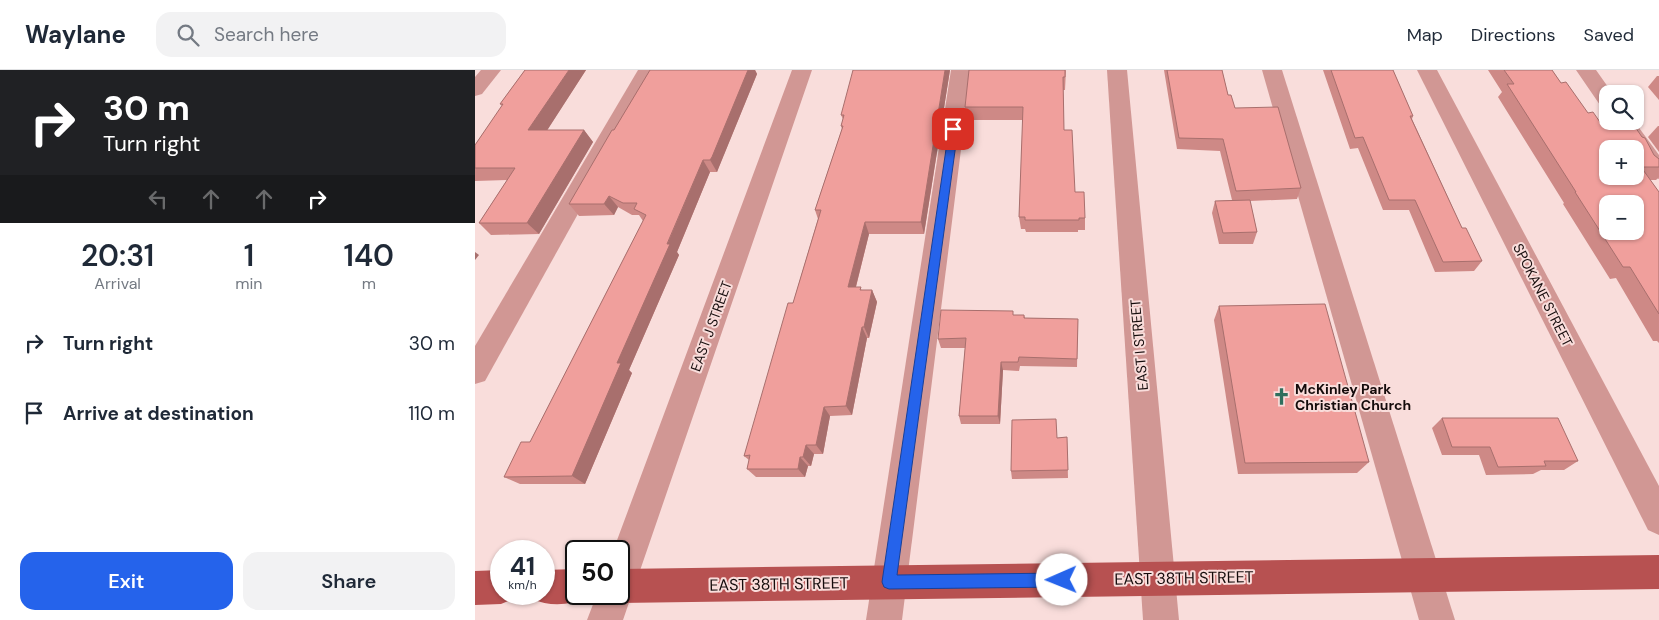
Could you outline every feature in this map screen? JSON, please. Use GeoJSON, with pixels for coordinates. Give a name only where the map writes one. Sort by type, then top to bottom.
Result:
{"type":"FeatureCollection","features":[{"type":"Feature","properties":{"kind":"main road","name":"EAST 38TH STREET"},"geometry":{"type":"LineString","coordinates":[[630,586],[1659,572]]}},
{"type":"Feature","properties":{"kind":"main road"},"geometry":{"type":"LineString","coordinates":[[475,588],[490,587]]}},
{"type":"Feature","properties":{"kind":"street"},"geometry":{"type":"LineString","coordinates":[[475,90],[491,70]]}},
{"type":"Feature","properties":{"kind":"street"},"geometry":{"type":"LineString","coordinates":[[475,372],[648,70]]}},
{"type":"Feature","properties":{"kind":"street","name":"EAST J STREET"},"geometry":{"type":"LineString","coordinates":[[630,550],[803,70]]}},
{"type":"Feature","properties":{"kind":"street"},"geometry":{"type":"LineString","coordinates":[[884,620],[961,70]]}},
{"type":"Feature","properties":{"kind":"street","name":"EAST I STREET"},"geometry":{"type":"LineString","coordinates":[[1117,70],[1161,620]]}},
{"type":"Feature","properties":{"kind":"street"},"geometry":{"type":"LineString","coordinates":[[1272,70],[1437,620]]}},
{"type":"Feature","properties":{"kind":"street","name":"SPOKANE STREET"},"geometry":{"type":"LineString","coordinates":[[1427,70],[1659,519]]}},
{"type":"Feature","properties":{"kind":"street"},"geometry":{"type":"LineString","coordinates":[[1586,70],[1599,89]]}},
{"type":"Feature","properties":{"kind":"street"},"geometry":{"type":"LineString","coordinates":[[1629,130],[1659,171]]}},
{"type":"Feature","properties":{"kind":"street"},"geometry":{"type":"LineString","coordinates":[[605,620],[610,605]]}},
{"type":"Feature","properties":{"kind":"building"},"geometry":{"type":"Polygon","coordinates":[[[525,70],[569,70],[528,130],[584,130],[527,223],[479,223],[515,168],[475,168],[475,145],[503,104],[500,104],[525,70]]]}},
{"type":"Feature","properties":{"kind":"building"},"geometry":{"type":"Polygon","coordinates":[[[650,70],[748,70],[712,157],[710,160],[703,160],[667,244],[670,244],[617,363],[621,363],[572,476],[504,477],[521,442],[530,442],[646,215],[634,209],[637,203],[623,203],[609,196],[604,204],[569,204],[650,70]]]}},
{"type":"Feature","properties":{"kind":"building"},"geometry":{"type":"Polygon","coordinates":[[[853,70],[945,70],[921,222],[865,222],[848,287],[861,287],[860,290],[872,290],[864,327],[862,327],[846,406],[824,407],[816,445],[806,445],[803,457],[800,457],[798,469],[747,469],[750,455],[744,456],[788,303],[793,303],[821,210],[815,210],[843,126],[841,126],[844,115],[841,115],[853,70]]]}},
{"type":"Feature","properties":{"kind":"building"},"geometry":{"type":"Polygon","coordinates":[[[969,70],[1065,70],[1065,77],[1063,77],[1064,130],[1072,130],[1075,192],[1084,192],[1085,218],[1079,218],[1079,220],[1025,220],[1025,217],[1019,217],[1023,107],[965,107],[969,70]]]}},
{"type":"Feature","properties":{"kind":"building"},"geometry":{"type":"Polygon","coordinates":[[[1167,70],[1222,70],[1228,95],[1231,95],[1235,108],[1278,107],[1301,188],[1236,191],[1223,139],[1179,138],[1167,70]]]}},
{"type":"Feature","properties":{"kind":"building"},"geometry":{"type":"Polygon","coordinates":[[[1331,70],[1393,70],[1413,116],[1410,116],[1462,228],[1466,228],[1482,261],[1443,262],[1415,200],[1389,200],[1363,137],[1355,138],[1331,70]]]}},
{"type":"Feature","properties":{"kind":"building"},"geometry":{"type":"Polygon","coordinates":[[[1504,70],[1552,70],[1561,83],[1566,82],[1588,113],[1593,112],[1599,121],[1599,130],[1637,130],[1645,138],[1654,155],[1659,159],[1659,167],[1644,167],[1644,140],[1599,140],[1599,185],[1644,185],[1644,171],[1659,192],[1659,314],[1630,267],[1623,267],[1606,240],[1644,240],[1644,195],[1599,195],[1599,230],[1507,84],[1514,84],[1504,70]]]}},
{"type":"Feature","properties":{"kind":"building"},"geometry":{"type":"Polygon","coordinates":[[[1250,200],[1257,232],[1223,233],[1215,201],[1250,200]]]}},
{"type":"Feature","properties":{"kind":"building","name":"McKinley Park Christian Church"},"geometry":{"type":"Polygon","coordinates":[[[1325,304],[1369,462],[1245,463],[1219,306],[1325,304]]]}},
{"type":"Feature","properties":{"kind":"building"},"geometry":{"type":"Polygon","coordinates":[[[941,310],[1013,311],[1013,315],[1024,315],[1024,318],[1078,319],[1077,359],[1019,357],[1018,362],[1001,362],[998,416],[959,416],[966,338],[938,339],[941,310]]]}},
{"type":"Feature","properties":{"kind":"building"},"geometry":{"type":"Polygon","coordinates":[[[1442,418],[1558,418],[1578,461],[1544,461],[1546,466],[1498,467],[1490,447],[1452,447],[1442,418]]]}},
{"type":"Feature","properties":{"kind":"building"},"geometry":{"type":"Polygon","coordinates":[[[1056,419],[1057,438],[1067,437],[1068,470],[1011,471],[1012,420],[1056,419]]]}},
{"type":"Feature","properties":{"kind":"place","name":"McKinley Park Christian Church"},"geometry":{"type":"Point","coordinates":[1281,397]}},
{"type":"Feature","properties":{"kind":"route"},"geometry":{"type":"LineString","coordinates":[[953,129],[889,582],[1062,580]]}}]}
